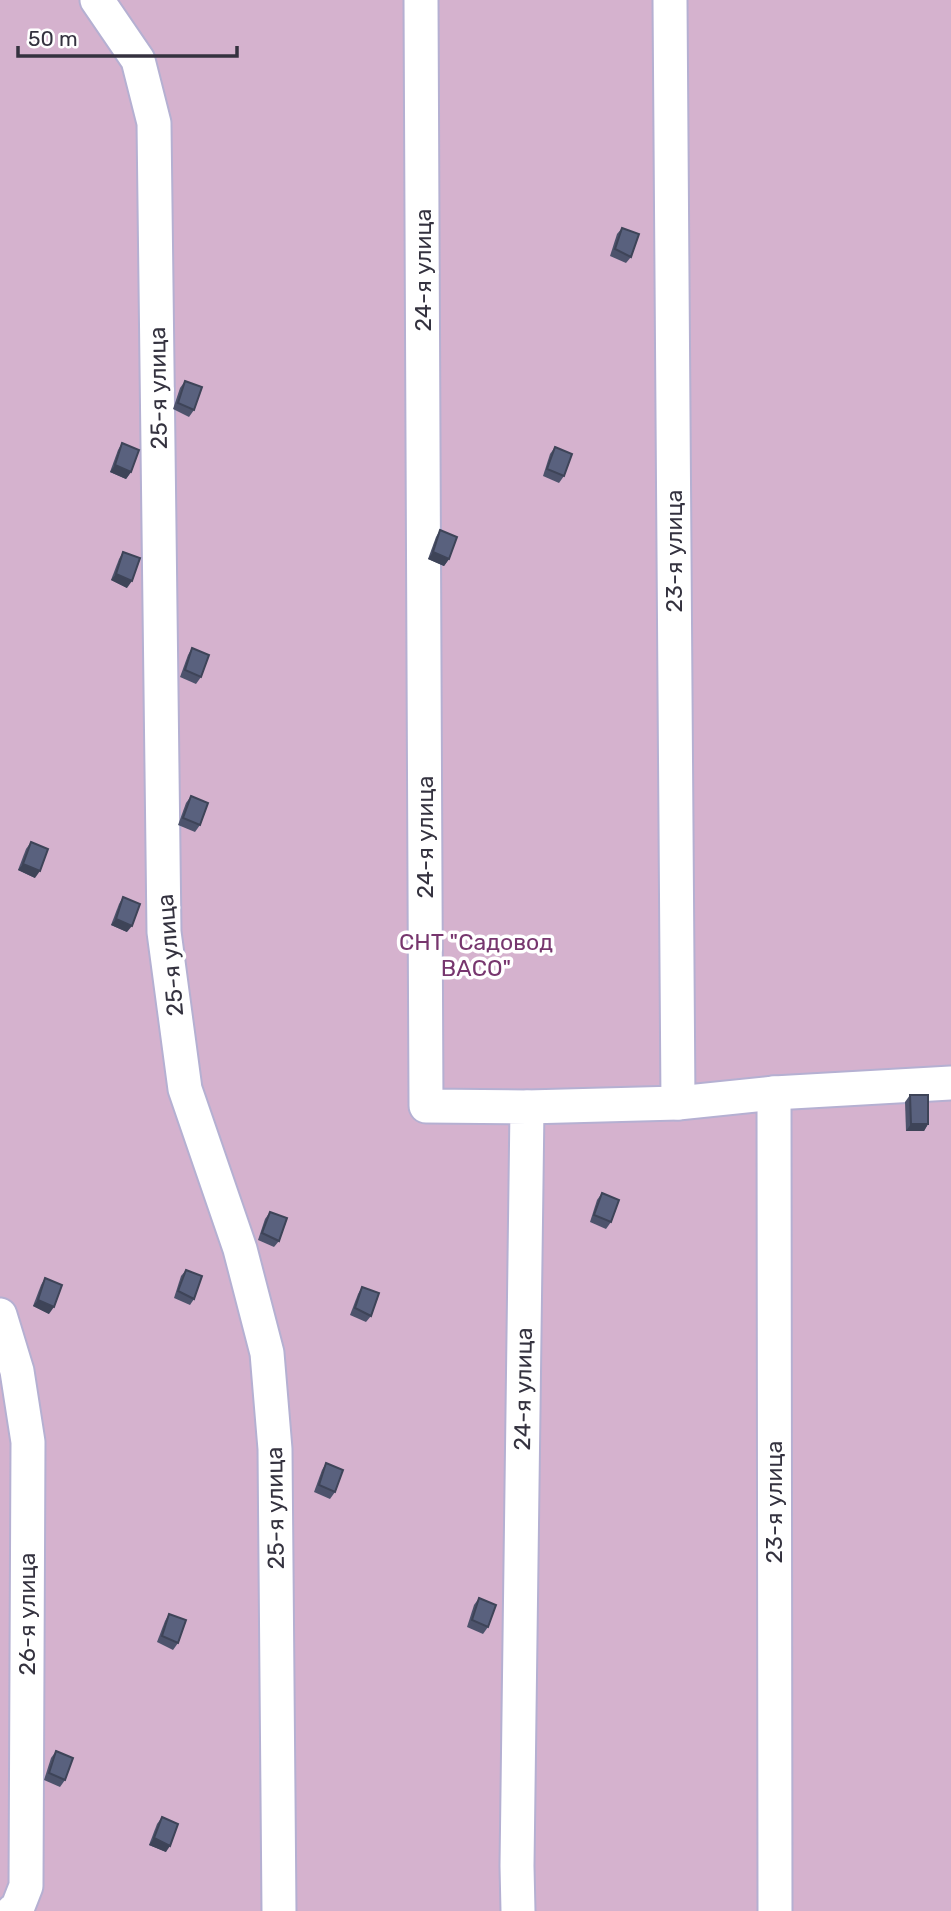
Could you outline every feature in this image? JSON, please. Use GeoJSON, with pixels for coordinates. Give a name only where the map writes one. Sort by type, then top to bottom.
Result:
{"type":"FeatureCollection","features":[{"type":"Feature","properties":{"kind":"street","name":"25-я улица"},"geometry":{"type":"LineString","coordinates":[[97,0],[138,60],[155,123],[164,932],[185,1089],[240,1248],[267,1353],[275,1449],[279,1911]]}},
{"type":"Feature","properties":{"kind":"street","name":"24-я улица"},"geometry":{"type":"LineString","coordinates":[[421,0],[426,1106],[527,1107],[516,1866],[518,1911]]}},
{"type":"Feature","properties":{"kind":"street","name":"23-я улица"},"geometry":{"type":"LineString","coordinates":[[670,0],[678,1103]]}},
{"type":"Feature","properties":{"kind":"street"},"geometry":{"type":"LineString","coordinates":[[527,1107],[678,1103],[774,1093],[951,1083]]}},
{"type":"Feature","properties":{"kind":"street","name":"23-я улица"},"geometry":{"type":"LineString","coordinates":[[774,1093],[775,1911]]}},
{"type":"Feature","properties":{"kind":"street","name":"26-я улица"},"geometry":{"type":"LineString","coordinates":[[0,1315],[17,1371],[28,1442],[26,1886],[17,1909],[13,1911]]}},
{"type":"Feature","properties":{"kind":"green space","name":"СНТ \"Садовод ВАСО\""},"geometry":{"type":"Polygon","coordinates":[[[0,0],[951,0],[951,1911],[0,1911],[0,0]]]}},
{"type":"Feature","properties":{"kind":"building"},"geometry":{"type":"Polygon","coordinates":[[[622,228],[639,234],[631,257],[615,249],[622,228]]]}},
{"type":"Feature","properties":{"kind":"building"},"geometry":{"type":"Polygon","coordinates":[[[185,381],[202,387],[194,410],[178,403],[185,381]]]}},
{"type":"Feature","properties":{"kind":"building"},"geometry":{"type":"Polygon","coordinates":[[[122,443],[139,450],[131,472],[115,465],[122,443]]]}},
{"type":"Feature","properties":{"kind":"building"},"geometry":{"type":"Polygon","coordinates":[[[555,447],[572,454],[564,476],[547,469],[555,447]]]}},
{"type":"Feature","properties":{"kind":"building"},"geometry":{"type":"Polygon","coordinates":[[[440,530],[457,537],[449,559],[433,552],[440,530]]]}},
{"type":"Feature","properties":{"kind":"building"},"geometry":{"type":"Polygon","coordinates":[[[123,552],[140,558],[132,581],[116,574],[123,552]]]}},
{"type":"Feature","properties":{"kind":"building"},"geometry":{"type":"Polygon","coordinates":[[[192,648],[209,655],[201,677],[185,670],[192,648]]]}},
{"type":"Feature","properties":{"kind":"building"},"geometry":{"type":"Polygon","coordinates":[[[191,796],[208,803],[200,825],[183,818],[191,796]]]}},
{"type":"Feature","properties":{"kind":"building"},"geometry":{"type":"Polygon","coordinates":[[[31,842],[48,849],[40,871],[23,864],[31,842]]]}},
{"type":"Feature","properties":{"kind":"building"},"geometry":{"type":"Polygon","coordinates":[[[123,897],[140,904],[132,926],[116,919],[123,897]]]}},
{"type":"Feature","properties":{"kind":"building"},"geometry":{"type":"Polygon","coordinates":[[[910,1095],[928,1095],[928,1124],[911,1124],[910,1095]]]}},
{"type":"Feature","properties":{"kind":"building"},"geometry":{"type":"Polygon","coordinates":[[[602,1193],[619,1200],[611,1222],[594,1215],[602,1193]]]}},
{"type":"Feature","properties":{"kind":"building"},"geometry":{"type":"Polygon","coordinates":[[[270,1212],[287,1218],[279,1241],[262,1233],[270,1212]]]}},
{"type":"Feature","properties":{"kind":"building"},"geometry":{"type":"Polygon","coordinates":[[[186,1270],[202,1276],[194,1299],[178,1291],[186,1270]]]}},
{"type":"Feature","properties":{"kind":"building"},"geometry":{"type":"Polygon","coordinates":[[[45,1278],[62,1285],[54,1307],[38,1300],[45,1278]]]}},
{"type":"Feature","properties":{"kind":"building"},"geometry":{"type":"Polygon","coordinates":[[[362,1287],[379,1293],[371,1316],[355,1308],[362,1287]]]}},
{"type":"Feature","properties":{"kind":"building"},"geometry":{"type":"Polygon","coordinates":[[[326,1463],[343,1470],[335,1492],[319,1485],[326,1463]]]}},
{"type":"Feature","properties":{"kind":"building"},"geometry":{"type":"Polygon","coordinates":[[[479,1598],[496,1605],[488,1627],[472,1620],[479,1598]]]}},
{"type":"Feature","properties":{"kind":"building"},"geometry":{"type":"Polygon","coordinates":[[[169,1614],[186,1620],[178,1643],[162,1636],[169,1614]]]}},
{"type":"Feature","properties":{"kind":"building"},"geometry":{"type":"Polygon","coordinates":[[[56,1751],[73,1758],[65,1780],[49,1773],[56,1751]]]}},
{"type":"Feature","properties":{"kind":"building"},"geometry":{"type":"Polygon","coordinates":[[[162,1817],[178,1824],[170,1846],[154,1838],[162,1817]]]}}]}
